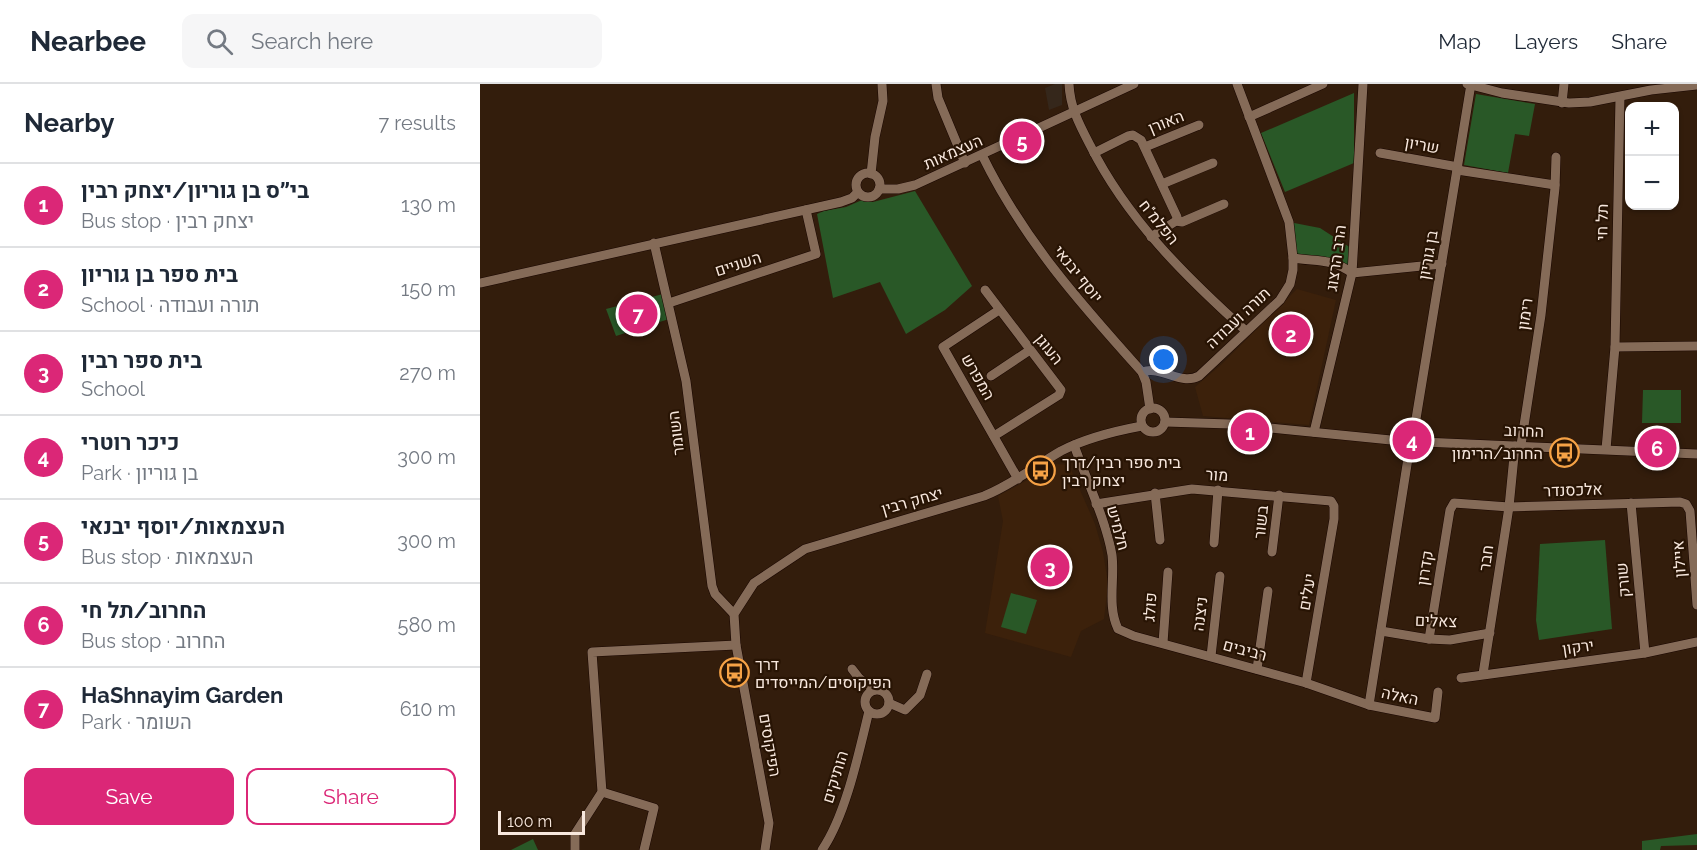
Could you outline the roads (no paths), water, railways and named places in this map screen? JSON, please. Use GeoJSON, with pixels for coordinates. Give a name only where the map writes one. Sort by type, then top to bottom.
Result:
{"type":"FeatureCollection","features":[{"type":"Feature","properties":{"kind":"street"},"geometry":{"type":"LineString","coordinates":[[871,174],[875,137],[883,101],[882,84]]}},
{"type":"Feature","properties":{"kind":"street"},"geometry":{"type":"LineString","coordinates":[[936,84],[938,98],[965,163]]}},
{"type":"Feature","properties":{"kind":"street","name":"הפלמ\"ח"},"geometry":{"type":"LineString","coordinates":[[1069,84],[1073,112],[1108,180],[1151,237],[1187,277],[1246,331]]}},
{"type":"Feature","properties":{"kind":"street","name":"העצמאות"},"geometry":{"type":"LineString","coordinates":[[879,189],[898,189],[915,185],[1134,84]]}},
{"type":"Feature","properties":{"kind":"street","name":"תורה ועבודה"},"geometry":{"type":"LineString","coordinates":[[1142,372],[1154,370],[1186,380],[1194,378],[1286,293],[1290,284],[1293,258],[1289,222],[1237,84]]}},
{"type":"Feature","properties":{"kind":"street"},"geometry":{"type":"LineString","coordinates":[[1249,117],[1323,84]]}},
{"type":"Feature","properties":{"kind":"street","name":"הרב הרצוג"},"geometry":{"type":"LineString","coordinates":[[1314,432],[1352,273],[1363,84]]}},
{"type":"Feature","properties":{"kind":"street"},"geometry":{"type":"LineString","coordinates":[[1469,84],[1502,93],[1562,103],[1590,102],[1620,97],[1650,87],[1697,85]]}},
{"type":"Feature","properties":{"kind":"street","name":"בן גוריון"},"geometry":{"type":"LineString","coordinates":[[1414,430],[1458,168],[1469,84]]}},
{"type":"Feature","properties":{"kind":"street"},"geometry":{"type":"LineString","coordinates":[[1562,103],[1564,84]]}},
{"type":"Feature","properties":{"kind":"street","name":"תל חי"},"geometry":{"type":"LineString","coordinates":[[1606,450],[1615,347],[1620,97]]}},
{"type":"Feature","properties":{"kind":"street","name":"האורן"},"geometry":{"type":"LineString","coordinates":[[1145,147],[1199,125]]}},
{"type":"Feature","properties":{"kind":"street","name":"האורן"},"geometry":{"type":"LineString","coordinates":[[1094,153],[1133,135],[1141,140],[1177,217],[1176,220]]}},
{"type":"Feature","properties":{"kind":"street","name":"שריון"},"geometry":{"type":"LineString","coordinates":[[1380,153],[1458,168]]}},
{"type":"Feature","properties":{"kind":"street","name":"יוסף יבנאי"},"geometry":{"type":"LineString","coordinates":[[982,155],[1000,193],[1046,259],[1072,293],[1142,372],[1150,409]]}},
{"type":"Feature","properties":{"kind":"street","name":"רימון"},"geometry":{"type":"LineString","coordinates":[[1518,446],[1540,315],[1556,185],[1556,157]]}},
{"type":"Feature","properties":{"kind":"street"},"geometry":{"type":"LineString","coordinates":[[1162,184],[1213,163]]}},
{"type":"Feature","properties":{"kind":"street"},"geometry":{"type":"LineString","coordinates":[[1458,168],[1556,185]]}},
{"type":"Feature","properties":{"kind":"street"},"geometry":{"type":"LineString","coordinates":[[864,174],[871,174],[877,178],[879,189],[874,195],[867,197],[858,192],[856,185],[858,178],[864,174]]}},
{"type":"Feature","properties":{"kind":"street"},"geometry":{"type":"LineString","coordinates":[[480,283],[806,210],[847,200],[858,192]]}},
{"type":"Feature","properties":{"kind":"street"},"geometry":{"type":"LineString","coordinates":[[1151,237],[1176,220],[1182,222],[1224,204]]}},
{"type":"Feature","properties":{"kind":"street","name":"השניים"},"geometry":{"type":"LineString","coordinates":[[669,303],[816,254],[806,210]]}},
{"type":"Feature","properties":{"kind":"street","name":"השומר"},"geometry":{"type":"LineString","coordinates":[[654,243],[686,381],[712,586],[715,594],[734,614]]}},
{"type":"Feature","properties":{"kind":"street"},"geometry":{"type":"LineString","coordinates":[[1293,258],[1329,261],[1352,273],[1442,264]]}},
{"type":"Feature","properties":{"kind":"street","name":"העוגן"},"geometry":{"type":"LineString","coordinates":[[984,290],[1061,390],[1059,394],[994,436]]}},
{"type":"Feature","properties":{"kind":"street","name":"המפרש"},"geometry":{"type":"LineString","coordinates":[[999,310],[944,347],[1018,479]]}},
{"type":"Feature","properties":{"kind":"street"},"geometry":{"type":"LineString","coordinates":[[1615,347],[1697,346]]}},
{"type":"Feature","properties":{"kind":"street"},"geometry":{"type":"LineString","coordinates":[[991,376],[1030,350]]}},
{"type":"Feature","properties":{"kind":"street"},"geometry":{"type":"LineString","coordinates":[[1150,409],[1160,411],[1165,422],[1161,429],[1149,431],[1142,426],[1142,416],[1150,409]]}},
{"type":"Feature","properties":{"kind":"street"},"geometry":{"type":"LineString","coordinates":[[1165,422],[1230,424],[1401,441]]}},
{"type":"Feature","properties":{"kind":"street","name":"יצחק רבין"},"geometry":{"type":"LineString","coordinates":[[734,614],[754,583],[805,549],[984,496],[1001,489],[1074,445],[1111,432],[1142,426]]}},
{"type":"Feature","properties":{"kind":"street"},"geometry":{"type":"LineString","coordinates":[[1414,430],[1419,433],[1423,442],[1417,451],[1409,452],[1403,448],[1401,441],[1407,431],[1414,430]]}},
{"type":"Feature","properties":{"kind":"street","name":"החרוב"},"geometry":{"type":"LineString","coordinates":[[1423,442],[1697,454]]}},
{"type":"Feature","properties":{"kind":"street","name":"חלמיש"},"geometry":{"type":"LineString","coordinates":[[1074,445],[1112,556],[1112,609],[1115,623]]}},
{"type":"Feature","properties":{"kind":"street","name":"חבר"},"geometry":{"type":"LineString","coordinates":[[1483,674],[1518,446]]}},
{"type":"Feature","properties":{"kind":"street"},"geometry":{"type":"LineString","coordinates":[[1369,705],[1409,452]]}},
{"type":"Feature","properties":{"kind":"street","name":"מור"},"geometry":{"type":"LineString","coordinates":[[1095,504],[1192,489],[1324,499],[1331,501],[1334,506]]}},
{"type":"Feature","properties":{"kind":"street"},"geometry":{"type":"LineString","coordinates":[[1214,543],[1218,490]]}},
{"type":"Feature","properties":{"kind":"street"},"geometry":{"type":"LineString","coordinates":[[1155,493],[1160,540]]}},
{"type":"Feature","properties":{"kind":"street","name":"בשור"},"geometry":{"type":"LineString","coordinates":[[1272,552],[1278,495]]}},
{"type":"Feature","properties":{"kind":"street","name":"אלכסנדר"},"geometry":{"type":"LineString","coordinates":[[1454,503],[1509,507],[1680,502],[1686,504],[1690,511]]}},
{"type":"Feature","properties":{"kind":"street","name":"קדרון"},"geometry":{"type":"LineString","coordinates":[[1429,639],[1450,510],[1454,503]]}},
{"type":"Feature","properties":{"kind":"street","name":"שורק"},"geometry":{"type":"LineString","coordinates":[[1631,503],[1645,653]]}},
{"type":"Feature","properties":{"kind":"street","name":"יעלים"},"geometry":{"type":"LineString","coordinates":[[1306,683],[1335,519],[1334,506]]}},
{"type":"Feature","properties":{"kind":"street","name":"איילון"},"geometry":{"type":"LineString","coordinates":[[1690,511],[1694,536],[1697,605]]}},
{"type":"Feature","properties":{"kind":"street","name":"פולג"},"geometry":{"type":"LineString","coordinates":[[1163,644],[1168,572]]}},
{"type":"Feature","properties":{"kind":"street","name":"ניצנה"},"geometry":{"type":"LineString","coordinates":[[1211,656],[1220,576]]}},
{"type":"Feature","properties":{"kind":"street"},"geometry":{"type":"LineString","coordinates":[[1257,669],[1268,591]]}},
{"type":"Feature","properties":{"kind":"street"},"geometry":{"type":"LineString","coordinates":[[575,850],[575,834],[602,792],[592,652],[736,645],[734,614]]}},
{"type":"Feature","properties":{"kind":"street","name":"רביבים"},"geometry":{"type":"LineString","coordinates":[[1115,623],[1123,632],[1306,683],[1369,705]]}},
{"type":"Feature","properties":{"kind":"street","name":"צאלים"},"geometry":{"type":"LineString","coordinates":[[1381,631],[1450,640],[1490,633]]}},
{"type":"Feature","properties":{"kind":"street","name":"ירקון"},"geometry":{"type":"LineString","coordinates":[[1461,678],[1645,653],[1697,642]]}},
{"type":"Feature","properties":{"kind":"street","name":"הפיקוסים"},"geometry":{"type":"LineString","coordinates":[[736,645],[769,823],[765,850]]}},
{"type":"Feature","properties":{"kind":"street"},"geometry":{"type":"LineString","coordinates":[[852,669],[874,690],[885,693],[889,703],[905,710],[920,695],[927,674]]}},
{"type":"Feature","properties":{"kind":"street"},"geometry":{"type":"LineString","coordinates":[[874,690],[868,694],[865,701],[869,711],[883,712],[889,703]]}},
{"type":"Feature","properties":{"kind":"street","name":"האלה"},"geometry":{"type":"LineString","coordinates":[[1369,705],[1435,718],[1438,692]]}},
{"type":"Feature","properties":{"kind":"street","name":"הותיקים"},"geometry":{"type":"LineString","coordinates":[[822,850],[833,834],[858,757],[869,711]]}},
{"type":"Feature","properties":{"kind":"street"},"geometry":{"type":"LineString","coordinates":[[602,792],[654,808],[644,850]]}},
{"type":"Feature","properties":{"kind":"place","name":"העצמאות/יוסף יבנאי"},"geometry":{"type":"Point","coordinates":[1022,141]}},
{"type":"Feature","properties":{"kind":"place","name":"HaShnayim Garden"},"geometry":{"type":"Point","coordinates":[638,314]}},
{"type":"Feature","properties":{"kind":"place","name":"בית ספר בן גוריון"},"geometry":{"type":"Point","coordinates":[1291,334]}},
{"type":"Feature","properties":{"kind":"place","name":"בי״ס בן גוריון/יצחק רבין"},"geometry":{"type":"Point","coordinates":[1250,432]}},
{"type":"Feature","properties":{"kind":"place","name":"כיכר רוטרי"},"geometry":{"type":"Point","coordinates":[1412,440]}},
{"type":"Feature","properties":{"kind":"place","name":"החרוב/תל חי"},"geometry":{"type":"Point","coordinates":[1657,448]}},
{"type":"Feature","properties":{"kind":"place","name":"החרוב/הרימון"},"geometry":{"type":"Point","coordinates":[1564,453]}},
{"type":"Feature","properties":{"kind":"place","name":"בית ספר רבין/דרך יצחק רבין"},"geometry":{"type":"Point","coordinates":[1041,471]}},
{"type":"Feature","properties":{"kind":"place","name":"בית ספר רבין"},"geometry":{"type":"Point","coordinates":[1050,567]}},
{"type":"Feature","properties":{"kind":"place","name":"דרך הפיקוסים/המייסדים"},"geometry":{"type":"Point","coordinates":[734,673]}}]}
